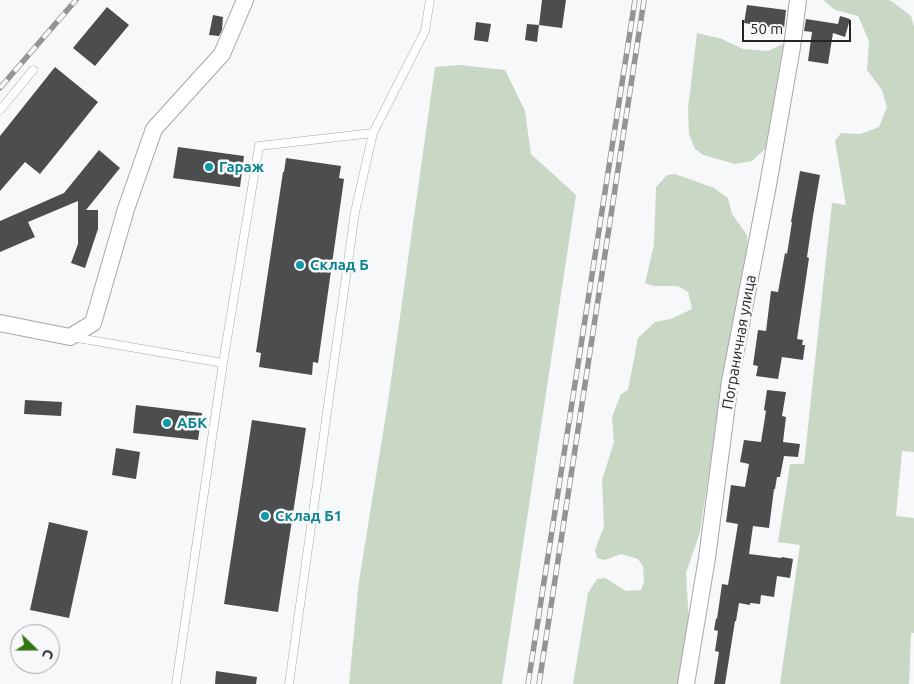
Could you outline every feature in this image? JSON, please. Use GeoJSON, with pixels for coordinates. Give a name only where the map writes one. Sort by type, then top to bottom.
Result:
{"type":"FeatureCollection","features":[{"type":"Feature","properties":{"kind":"street"},"geometry":{"type":"LineString","coordinates":[[0,323],[70,337],[93,323],[126,209],[154,128],[222,54],[245,0]]}},
{"type":"Feature","properties":{"kind":"street","name":"Пограничная улица"},"geometry":{"type":"LineString","coordinates":[[686,684],[707,558],[730,381],[768,185],[792,47],[798,0]]}},
{"type":"Feature","properties":{"kind":"lane"},"geometry":{"type":"LineString","coordinates":[[289,684],[355,212],[372,134],[425,30],[430,0]]}},
{"type":"Feature","properties":{"kind":"lane"},"geometry":{"type":"LineString","coordinates":[[0,110],[33,70]]}},
{"type":"Feature","properties":{"kind":"lane"},"geometry":{"type":"LineString","coordinates":[[176,684],[223,363],[259,146],[372,134]]}},
{"type":"Feature","properties":{"kind":"lane"},"geometry":{"type":"LineString","coordinates":[[70,337],[223,363]]}},
{"type":"Feature","properties":{"kind":"green space"},"geometry":{"type":"Polygon","coordinates":[[[823,0],[889,0],[911,16],[914,27],[914,452],[902,451],[896,516],[914,518],[914,633],[911,633],[909,684],[780,684],[800,545],[778,542],[790,464],[804,464],[832,203],[846,205],[835,141],[841,133],[860,134],[879,127],[887,107],[882,90],[867,70],[869,41],[858,16],[835,10],[823,0]]]}},
{"type":"Feature","properties":{"kind":"green space"},"geometry":{"type":"Polygon","coordinates":[[[697,33],[722,39],[743,49],[768,51],[783,44],[767,147],[752,161],[735,164],[703,155],[695,149],[689,134],[688,109],[697,33]]]}},
{"type":"Feature","properties":{"kind":"green space"},"geometry":{"type":"Polygon","coordinates":[[[460,65],[505,70],[525,111],[531,154],[576,195],[502,684],[349,684],[359,581],[388,402],[435,67],[460,65]]]}},
{"type":"Feature","properties":{"kind":"green space"},"geometry":{"type":"Polygon","coordinates":[[[675,174],[714,188],[728,198],[732,214],[747,235],[748,253],[724,375],[700,532],[686,573],[689,624],[679,684],[573,684],[588,593],[597,579],[605,578],[626,591],[641,590],[644,582],[643,566],[638,559],[621,554],[605,560],[597,558],[595,550],[604,526],[602,480],[614,442],[612,417],[621,394],[628,390],[638,338],[655,322],[671,319],[692,309],[688,292],[678,286],[653,286],[645,283],[654,245],[656,187],[667,175],[675,174]]]}},
{"type":"Feature","properties":{"kind":"building"},"geometry":{"type":"Polygon","coordinates":[[[542,0],[566,0],[562,28],[539,25],[542,0]]]}},
{"type":"Feature","properties":{"kind":"building"},"geometry":{"type":"Polygon","coordinates":[[[747,5],[786,10],[784,28],[744,23],[747,5]]]}},
{"type":"Feature","properties":{"kind":"building"},"geometry":{"type":"Polygon","coordinates":[[[107,7],[129,25],[95,66],[73,48],[107,7]]]}},
{"type":"Feature","properties":{"kind":"building"},"geometry":{"type":"Polygon","coordinates":[[[213,15],[223,17],[222,30],[219,36],[209,35],[213,15]]]}},
{"type":"Feature","properties":{"kind":"building"},"geometry":{"type":"Polygon","coordinates":[[[840,16],[850,19],[845,37],[833,33],[828,64],[808,61],[812,32],[804,31],[806,19],[838,24],[840,16]]]}},
{"type":"Feature","properties":{"kind":"building"},"geometry":{"type":"Polygon","coordinates":[[[476,22],[491,24],[488,42],[474,40],[476,22]]]}},
{"type":"Feature","properties":{"kind":"building"},"geometry":{"type":"Polygon","coordinates":[[[527,24],[539,25],[537,42],[525,40],[527,24]]]}},
{"type":"Feature","properties":{"kind":"building"},"geometry":{"type":"Polygon","coordinates":[[[55,67],[98,102],[40,174],[25,162],[0,191],[0,136],[55,67]]]}},
{"type":"Feature","properties":{"kind":"building","name":"Гараж"},"geometry":{"type":"Polygon","coordinates":[[[178,147],[244,156],[240,187],[173,178],[178,147]]]}},
{"type":"Feature","properties":{"kind":"building"},"geometry":{"type":"Polygon","coordinates":[[[99,150],[120,168],[86,210],[98,210],[98,229],[85,268],[71,263],[78,244],[78,201],[28,222],[35,237],[0,252],[0,221],[64,193],[99,150]]]}},
{"type":"Feature","properties":{"kind":"building","name":"Склад Б"},"geometry":{"type":"Polygon","coordinates":[[[286,158],[341,166],[339,178],[344,179],[318,363],[313,362],[312,375],[259,367],[261,353],[256,352],[286,158]]]}},
{"type":"Feature","properties":{"kind":"building"},"geometry":{"type":"Polygon","coordinates":[[[800,171],[820,175],[797,339],[803,340],[802,345],[805,345],[803,360],[782,357],[778,379],[756,376],[758,366],[753,365],[758,330],[766,331],[771,291],[778,292],[785,253],[787,254],[800,171]]]}},
{"type":"Feature","properties":{"kind":"building"},"geometry":{"type":"Polygon","coordinates":[[[767,390],[786,392],[782,416],[786,417],[783,442],[800,444],[798,457],[784,456],[780,477],[777,477],[774,489],[769,528],[753,526],[749,554],[793,559],[790,578],[777,576],[774,597],[761,595],[760,604],[739,603],[725,684],[714,684],[719,652],[715,651],[718,631],[714,630],[722,584],[728,585],[738,524],[726,522],[731,485],[745,487],[749,464],[740,462],[744,440],[761,442],[767,390]]]}},
{"type":"Feature","properties":{"kind":"building"},"geometry":{"type":"Polygon","coordinates":[[[25,400],[62,402],[61,416],[24,414],[25,400]]]}},
{"type":"Feature","properties":{"kind":"building","name":"АБК"},"geometry":{"type":"Polygon","coordinates":[[[136,405],[202,413],[198,440],[133,433],[136,405]]]}},
{"type":"Feature","properties":{"kind":"building","name":"Склад Б1"},"geometry":{"type":"Polygon","coordinates":[[[252,420],[306,428],[278,612],[224,604],[252,420]]]}},
{"type":"Feature","properties":{"kind":"building"},"geometry":{"type":"Polygon","coordinates":[[[116,448],[140,452],[136,479],[112,475],[116,448]]]}},
{"type":"Feature","properties":{"kind":"building"},"geometry":{"type":"Polygon","coordinates":[[[49,522],[88,531],[69,618],[30,610],[49,522]]]}},
{"type":"Feature","properties":{"kind":"building"},"geometry":{"type":"Polygon","coordinates":[[[216,671],[257,677],[256,684],[215,684],[216,671]]]}},
{"type":"Feature","properties":{"kind":"railway"},"geometry":{"type":"LineString","coordinates":[[0,88],[76,0]]}},
{"type":"Feature","properties":{"kind":"railway"},"geometry":{"type":"LineString","coordinates":[[528,684],[635,0]]}},
{"type":"Feature","properties":{"kind":"railway"},"geometry":{"type":"LineString","coordinates":[[539,684],[644,0]]}},
{"type":"Feature","properties":{"kind":"place","name":"Гараж"},"geometry":{"type":"Point","coordinates":[209,167]}},
{"type":"Feature","properties":{"kind":"place","name":"Склад Б"},"geometry":{"type":"Point","coordinates":[300,265]}},
{"type":"Feature","properties":{"kind":"place","name":"АБК"},"geometry":{"type":"Point","coordinates":[167,423]}},
{"type":"Feature","properties":{"kind":"place","name":"Склад Б1"},"geometry":{"type":"Point","coordinates":[265,516]}}]}
